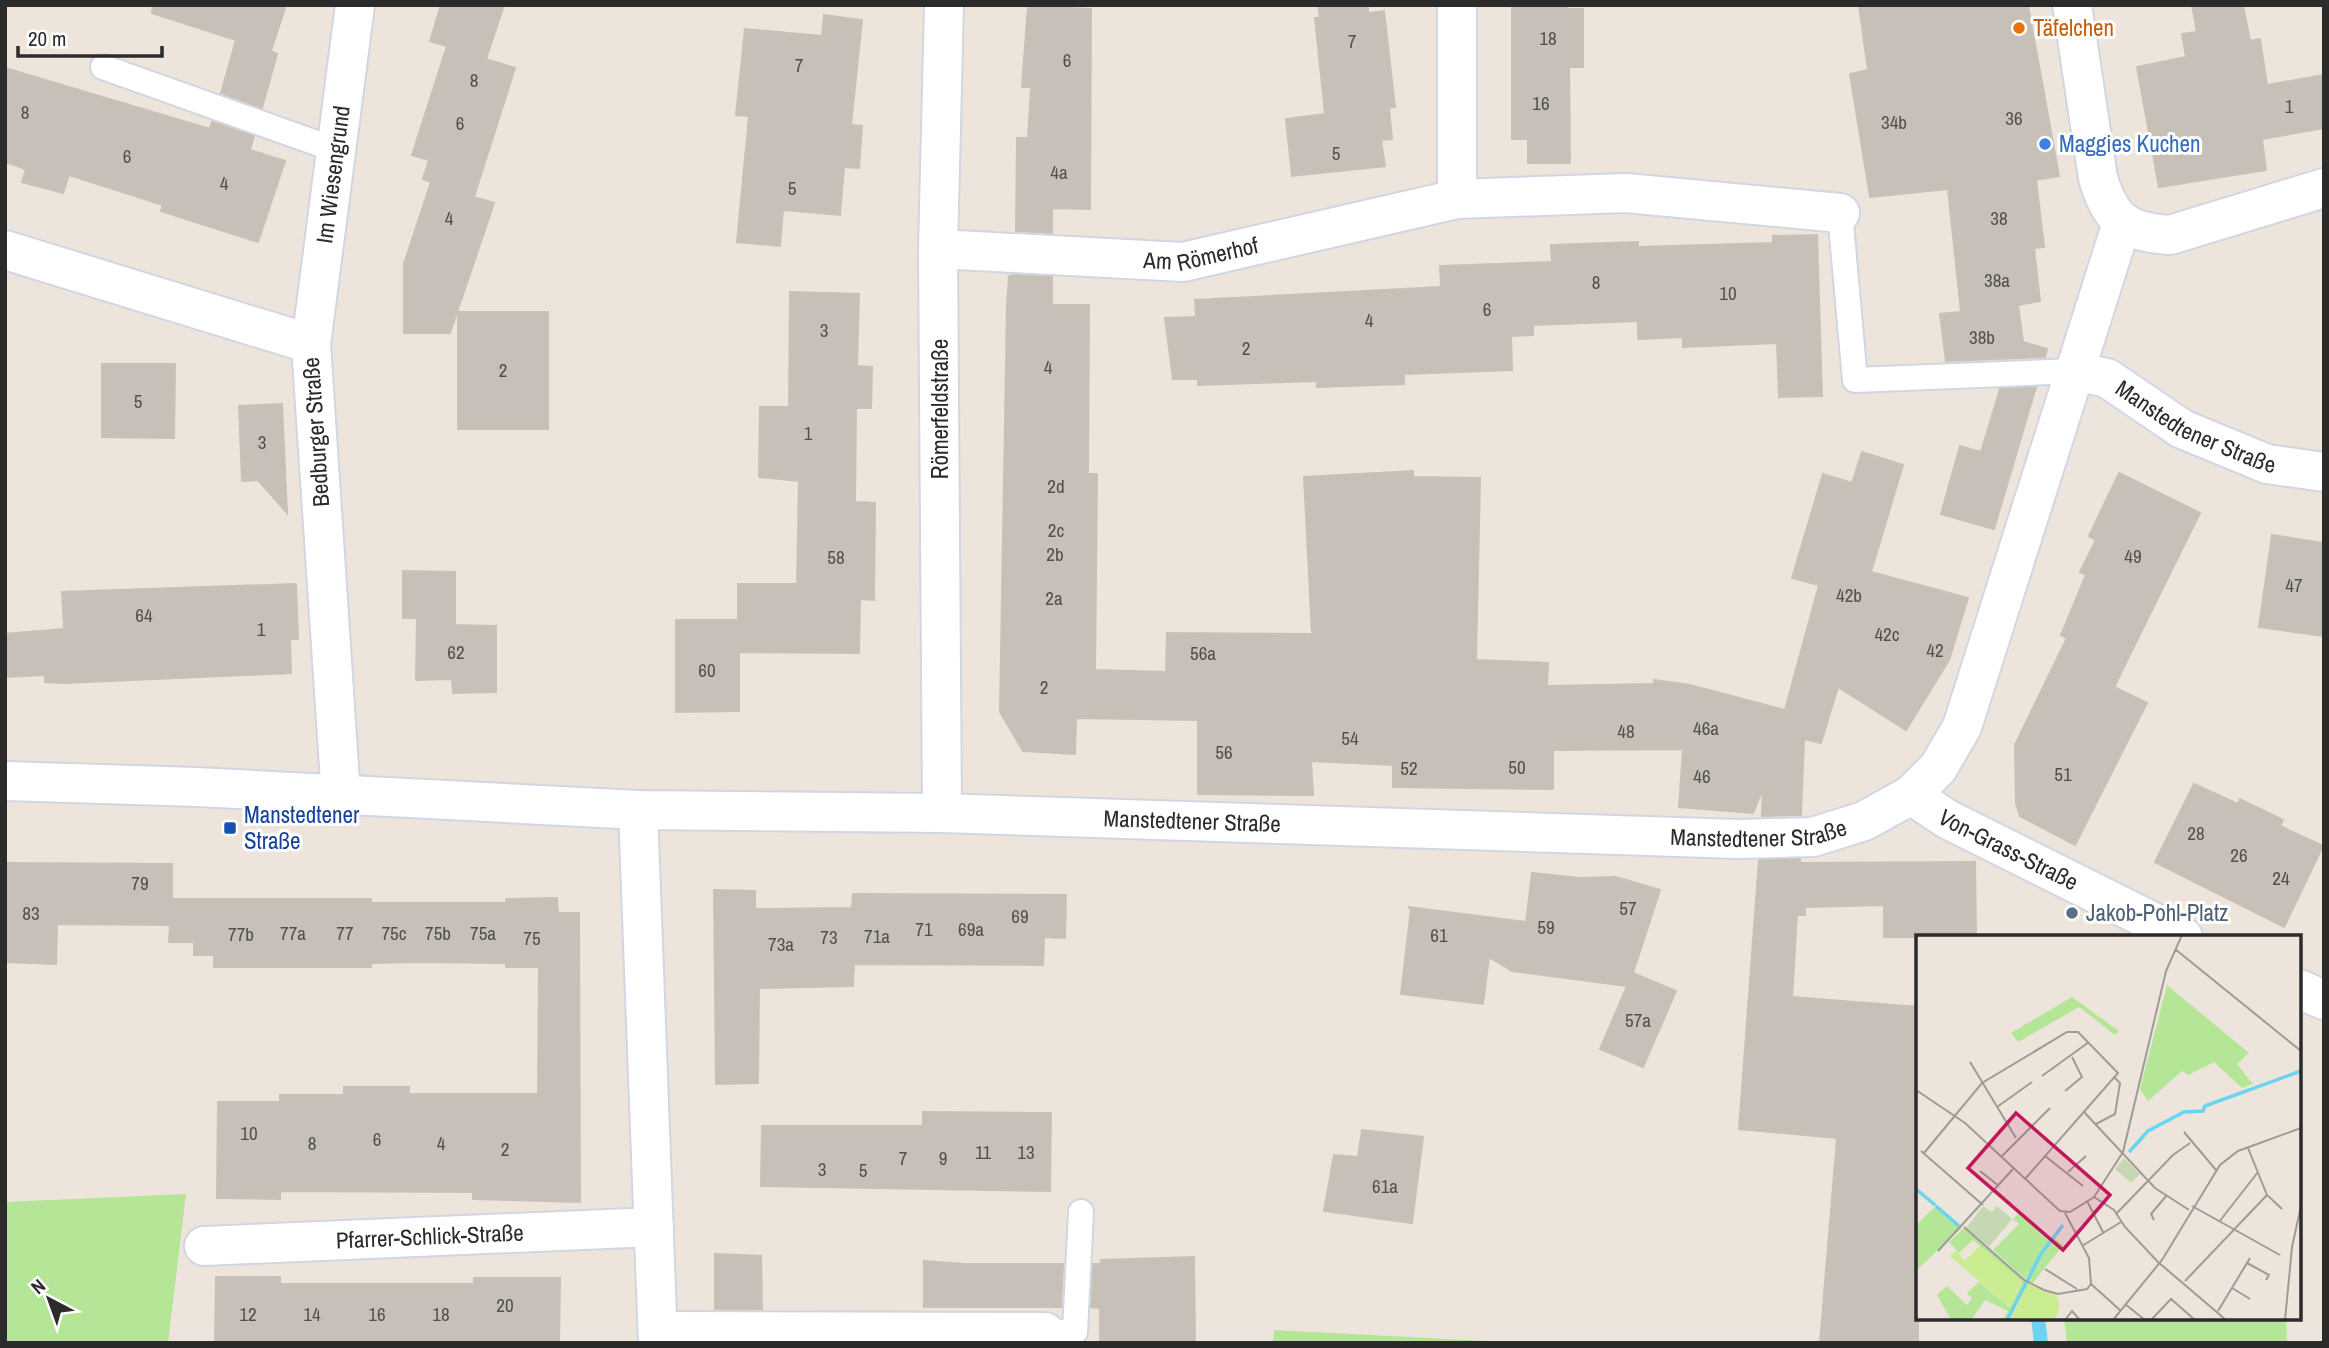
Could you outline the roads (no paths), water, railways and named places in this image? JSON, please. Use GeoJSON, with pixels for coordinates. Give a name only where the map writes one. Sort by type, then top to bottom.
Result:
{"type":"FeatureCollection","features":[{"type":"Feature","properties":{"kind":"street","name":"Im Wiesengrund"},"geometry":{"type":"LineString","coordinates":[[311,344],[355,5]]}},
{"type":"Feature","properties":{"kind":"street","name":"Römerfeldstraße"},"geometry":{"type":"LineString","coordinates":[[942,813],[939,249],[944,5]]}},
{"type":"Feature","properties":{"kind":"street"},"geometry":{"type":"LineString","coordinates":[[1457,5],[1457,199]]}},
{"type":"Feature","properties":{"kind":"street"},"geometry":{"type":"LineString","coordinates":[[2072,5],[2098,178],[2106,205],[2122,223],[2146,233],[2170,235],[2324,188]]}},
{"type":"Feature","properties":{"kind":"street","name":"Am Römerhof"},"geometry":{"type":"LineString","coordinates":[[939,249],[1183,262],[1457,199],[1626,194],[1840,213]]}},
{"type":"Feature","properties":{"kind":"street","name":"Manstedtener Straße"},"geometry":{"type":"LineString","coordinates":[[5,781],[197,787],[341,797],[638,810],[942,813],[1738,839],[1813,837],[1864,821],[1911,795],[1938,768],[1962,727],[2122,223]]}},
{"type":"Feature","properties":{"kind":"street","name":"Bedburger Straße"},"geometry":{"type":"LineString","coordinates":[[5,250],[311,344],[341,797]]}},
{"type":"Feature","properties":{"kind":"street","name":"Manstedtener Straße"},"geometry":{"type":"LineString","coordinates":[[2074,371],[2107,378],[2182,429],[2267,464],[2324,472]]}},
{"type":"Feature","properties":{"kind":"street","name":"Von-Grass-Straße"},"geometry":{"type":"LineString","coordinates":[[1911,795],[1947,819],[2165,932]]}},
{"type":"Feature","properties":{"kind":"street"},"geometry":{"type":"LineString","coordinates":[[638,810],[658,1337],[1065,1336]]}},
{"type":"Feature","properties":{"kind":"street"},"geometry":{"type":"LineString","coordinates":[[2301,990],[2324,1000]]}},
{"type":"Feature","properties":{"kind":"street","name":"Pfarrer-Schlick-Straße"},"geometry":{"type":"LineString","coordinates":[[204,1245],[654,1227]]}},
{"type":"Feature","properties":{"kind":"lane"},"geometry":{"type":"LineString","coordinates":[[103,67],[336,150]]}},
{"type":"Feature","properties":{"kind":"lane"},"geometry":{"type":"LineString","coordinates":[[1840,213],[1855,380],[2074,371]]}},
{"type":"Feature","properties":{"kind":"lane"},"geometry":{"type":"LineString","coordinates":[[1065,1336],[1081,1212]]}},
{"type":"Feature","properties":{"kind":"waterway"},"geometry":{"type":"LineString","coordinates":[[2038,1320],[2041,1343]]}},
{"type":"Feature","properties":{"kind":"place","name":"Täfelchen"},"geometry":{"type":"Point","coordinates":[2019,28]}},
{"type":"Feature","properties":{"kind":"place","name":"Maggies Kuchen"},"geometry":{"type":"Point","coordinates":[2045,144]}},
{"type":"Feature","properties":{"kind":"place","name":"Manstedtener Straße"},"geometry":{"type":"Point","coordinates":[230,828]}},
{"type":"Feature","properties":{"kind":"place","name":"Jakob-Pohl-Platz"},"geometry":{"type":"Point","coordinates":[2072,913]}}]}
